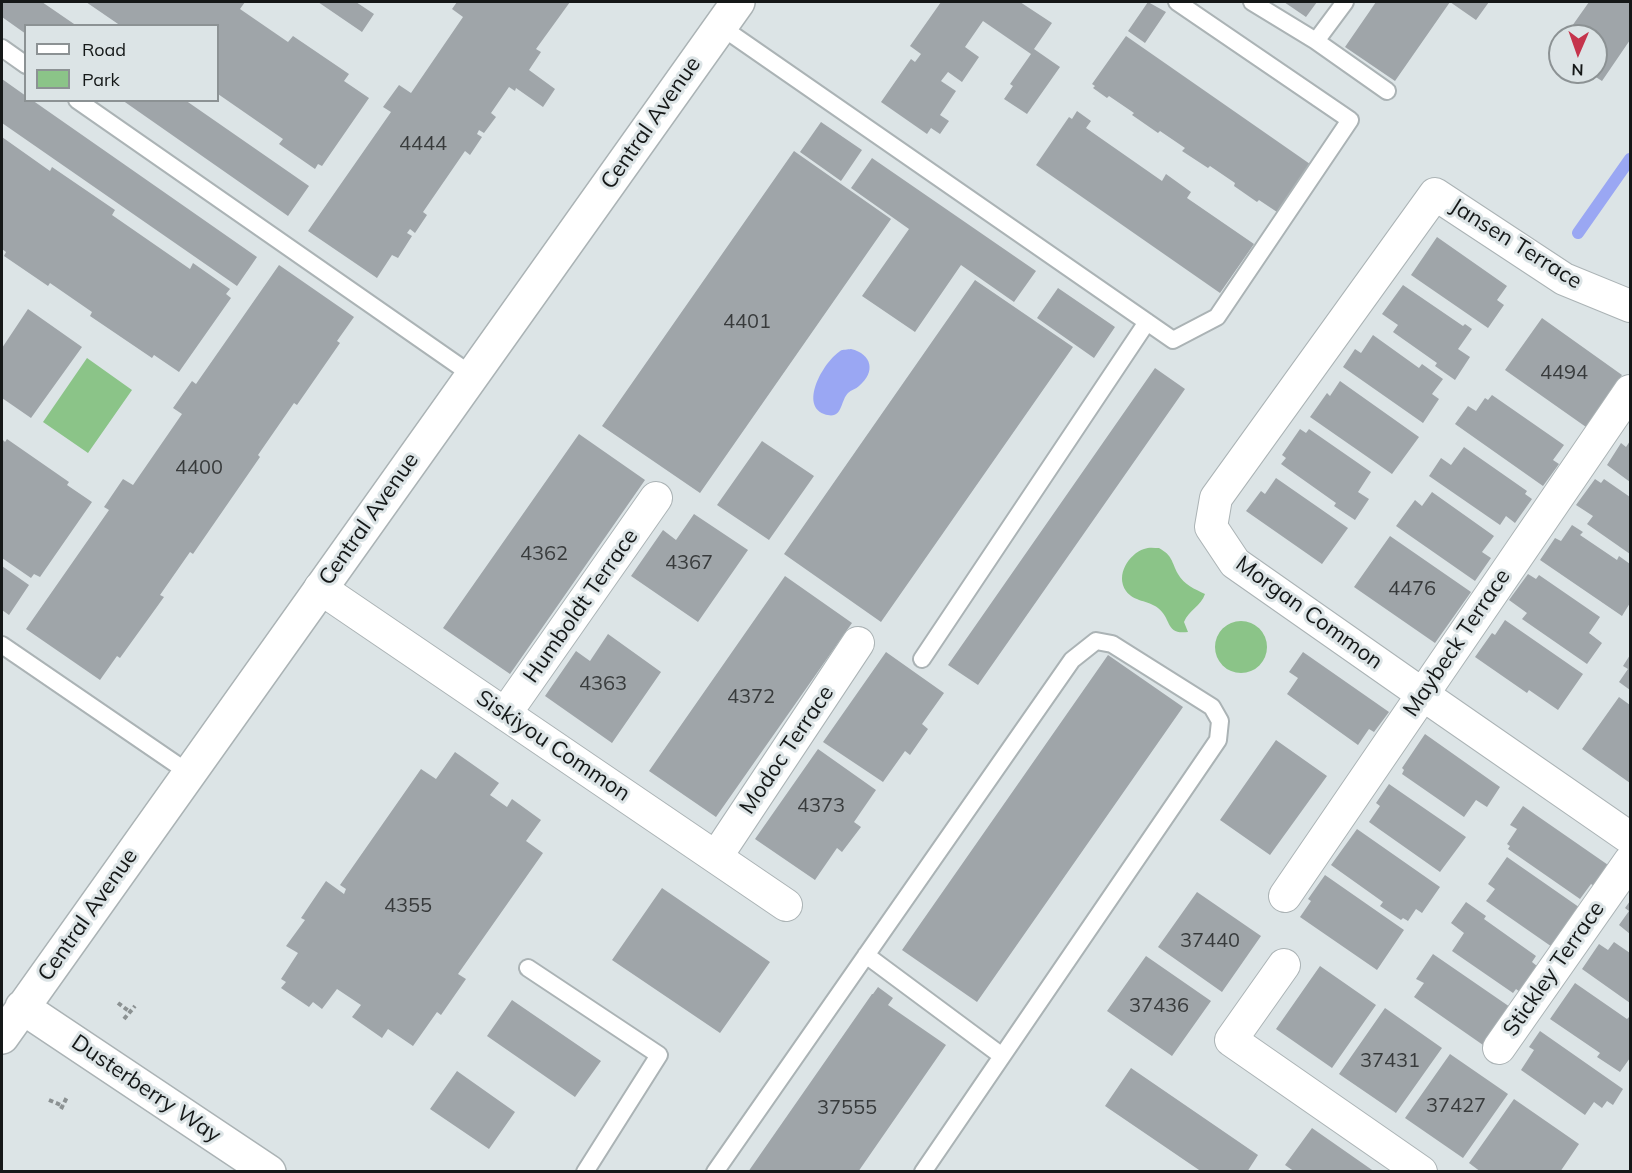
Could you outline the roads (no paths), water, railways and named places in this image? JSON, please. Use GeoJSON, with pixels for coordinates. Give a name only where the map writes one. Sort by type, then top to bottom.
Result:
{"type":"FeatureCollection","features":[{"type":"Feature","properties":{"kind":"main road","name":"Central Avenue"},"geometry":{"type":"LineString","coordinates":[[11,1015],[189,773],[729,14]]}},
{"type":"Feature","properties":{"kind":"main road","name":"Dusterberry Way"},"geometry":{"type":"LineString","coordinates":[[11,1015],[269,1172]]}},
{"type":"Feature","properties":{"kind":"street","name":"Jansen Terrace"},"geometry":{"type":"LineString","coordinates":[[1435,194],[1564,279],[1630,306]]}},
{"type":"Feature","properties":{"kind":"street","name":"Morgan Common"},"geometry":{"type":"LineString","coordinates":[[1435,194],[1216,498],[1211,527],[1235,563],[1630,838]]}},
{"type":"Feature","properties":{"kind":"street","name":"Maybeck Terrace"},"geometry":{"type":"LineString","coordinates":[[1285,896],[1630,391]]}},
{"type":"Feature","properties":{"kind":"street","name":"Humboldt Terrace"},"geometry":{"type":"LineString","coordinates":[[505,714],[656,498]]}},
{"type":"Feature","properties":{"kind":"street","name":"Siskiyou Common"},"geometry":{"type":"LineString","coordinates":[[320,588],[786,905]]}},
{"type":"Feature","properties":{"kind":"street","name":"Modoc Terrace"},"geometry":{"type":"LineString","coordinates":[[716,857],[858,643]]}},
{"type":"Feature","properties":{"kind":"street","name":"Stickley Terrace"},"geometry":{"type":"LineString","coordinates":[[1499,1048],[1630,861]]}},
{"type":"Feature","properties":{"kind":"street"},"geometry":{"type":"LineString","coordinates":[[1284,965],[1231,1040],[1421,1172]]}},
{"type":"Feature","properties":{"kind":"lane"},"geometry":{"type":"LineString","coordinates":[[729,14],[1173,340],[1217,317],[1350,120],[1177,2]]}},
{"type":"Feature","properties":{"kind":"lane"},"geometry":{"type":"LineString","coordinates":[[1252,2],[1316,41],[1387,91]]}},
{"type":"Feature","properties":{"kind":"lane"},"geometry":{"type":"LineString","coordinates":[[1316,41],[1345,2]]}},
{"type":"Feature","properties":{"kind":"lane"},"geometry":{"type":"LineString","coordinates":[[2,48],[24,63]]}},
{"type":"Feature","properties":{"kind":"lane"},"geometry":{"type":"LineString","coordinates":[[80,102],[472,375]]}},
{"type":"Feature","properties":{"kind":"lane"},"geometry":{"type":"LineString","coordinates":[[922,659],[1147,322]]}},
{"type":"Feature","properties":{"kind":"lane"},"geometry":{"type":"LineString","coordinates":[[715,1172],[1072,660],[1096,641],[1112,644],[1212,707],[1220,721],[1218,740],[923,1172]]}},
{"type":"Feature","properties":{"kind":"lane"},"geometry":{"type":"LineString","coordinates":[[2,645],[189,773]]}},
{"type":"Feature","properties":{"kind":"lane"},"geometry":{"type":"LineString","coordinates":[[866,955],[1002,1056]]}},
{"type":"Feature","properties":{"kind":"lane"},"geometry":{"type":"LineString","coordinates":[[528,968],[659,1055],[585,1172]]}},
{"type":"Feature","properties":{"kind":"water"},"geometry":{"type":"Polygon","coordinates":[[[842,350],[858,351],[867,359],[868,375],[859,386],[845,396],[838,413],[824,414],[817,409],[814,401],[817,381],[822,371],[836,355],[842,350]]]}},
{"type":"Feature","properties":{"kind":"waterway"},"geometry":{"type":"LineString","coordinates":[[1578,233],[1630,159]]}}]}
